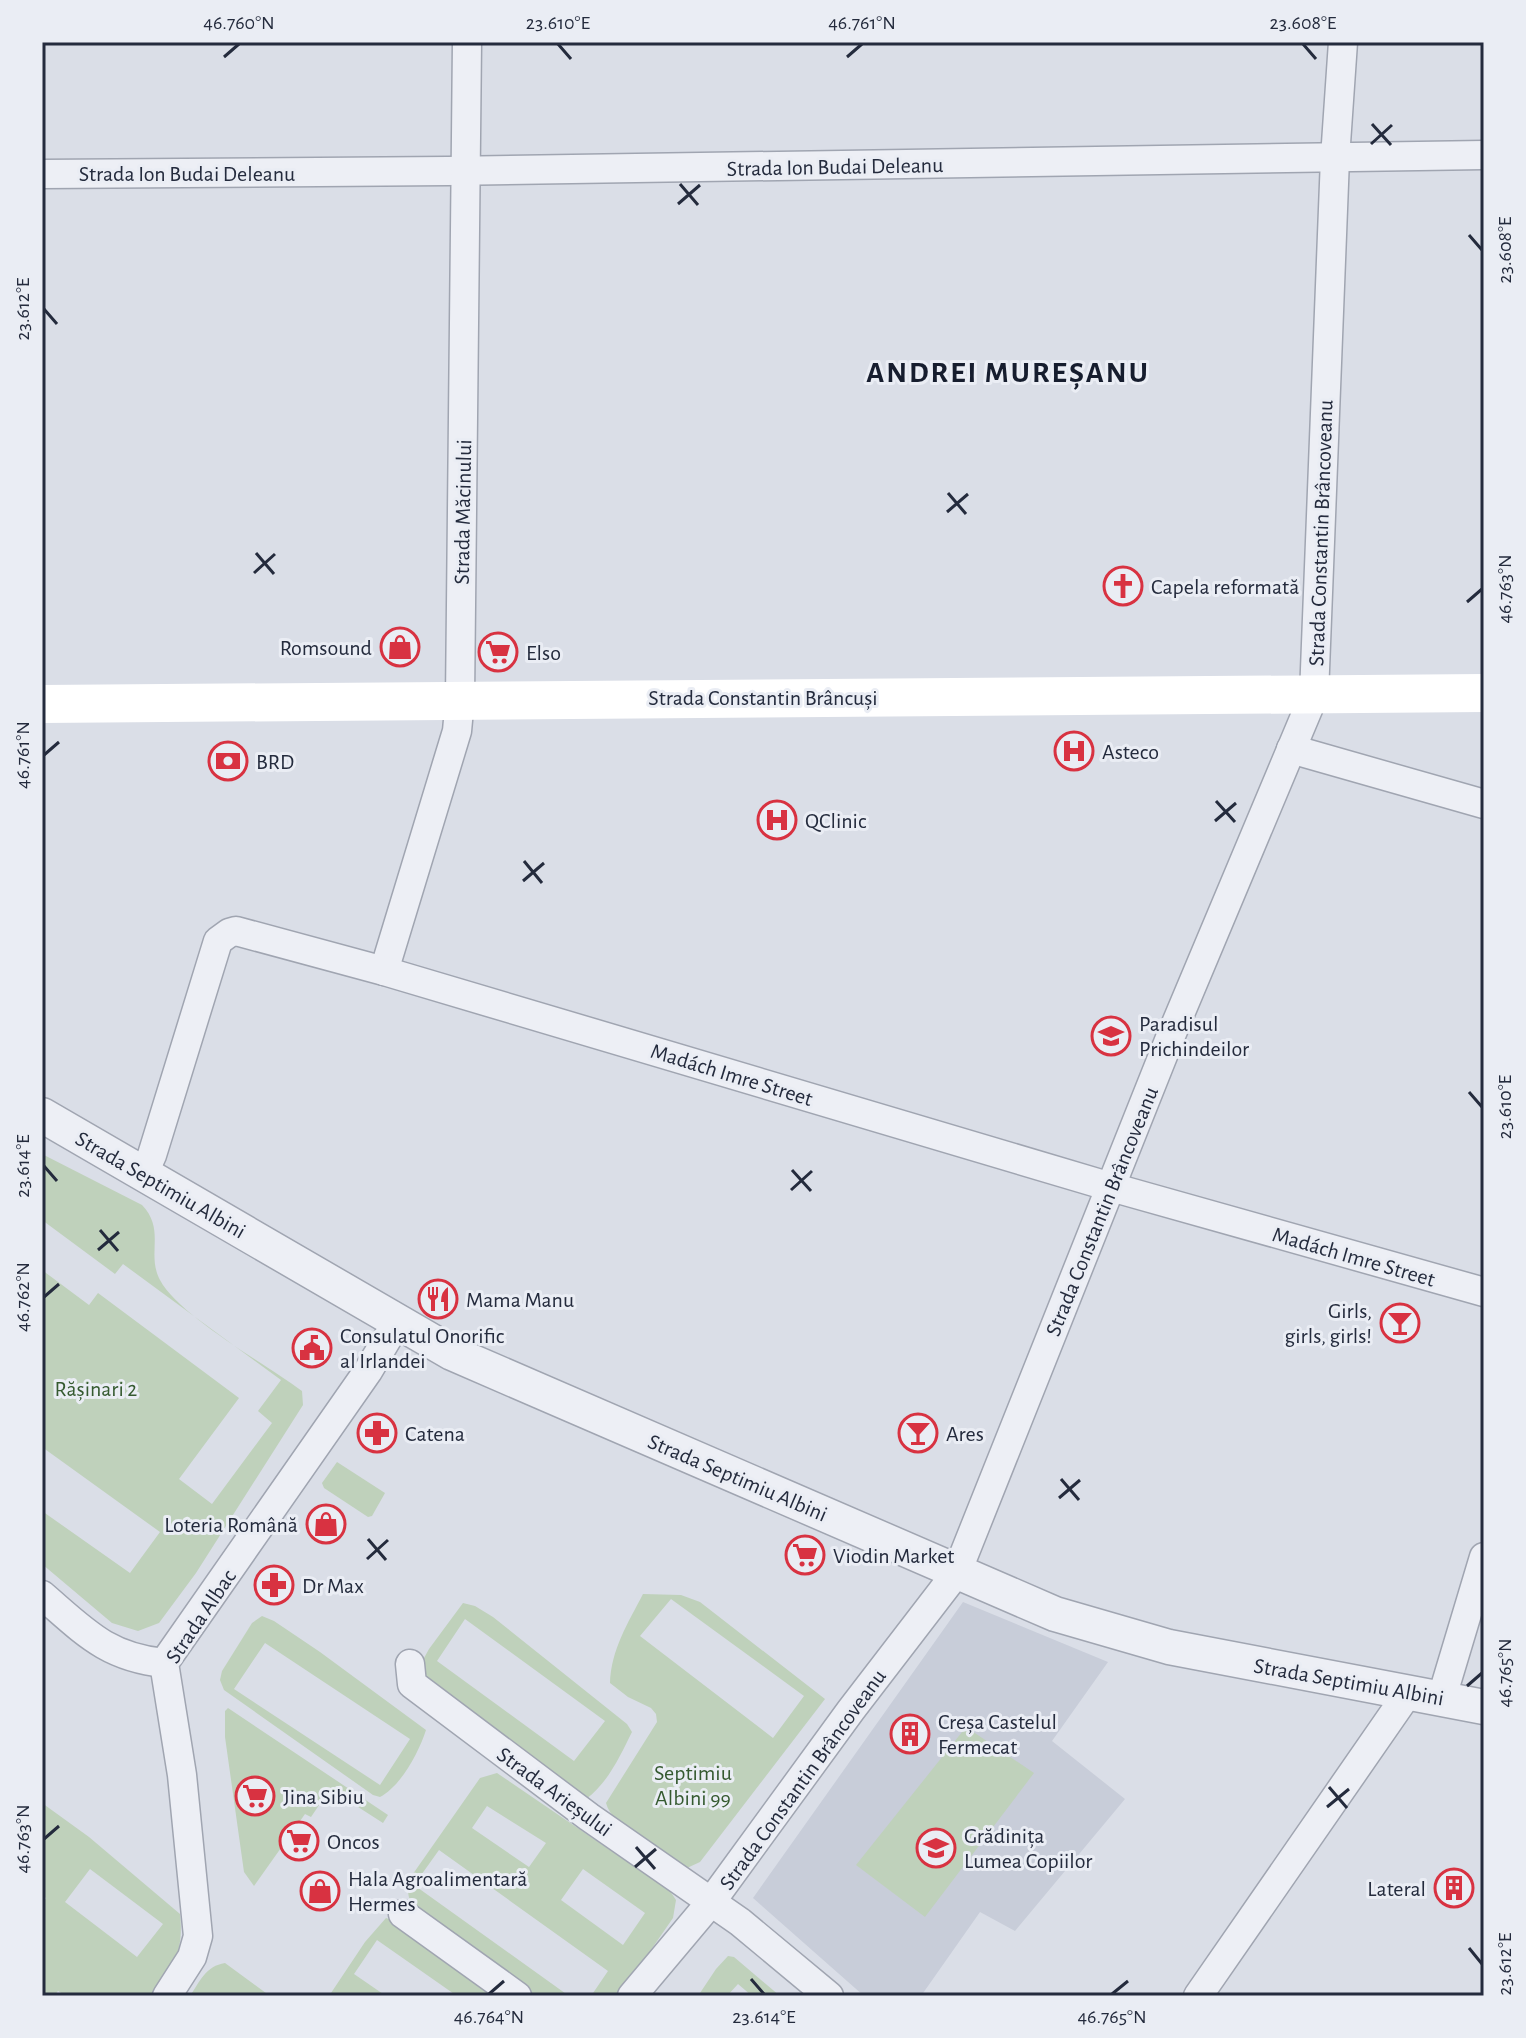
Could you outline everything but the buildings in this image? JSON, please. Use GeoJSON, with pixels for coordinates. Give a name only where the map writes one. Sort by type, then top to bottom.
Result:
{"type":"FeatureCollection","features":[{"type":"Feature","properties":{"kind":"main road","name":"Strada Constantin Brâncuși"},"geometry":{"type":"LineString","coordinates":[[42,704],[1484,693]]}},
{"type":"Feature","properties":{"kind":"street","name":"Strada Măcinului"},"geometry":{"type":"LineString","coordinates":[[384,971],[457,731],[460,699],[467,42]]}},
{"type":"Feature","properties":{"kind":"street","name":"Strada Constantin Brâncoveanu"},"geometry":{"type":"LineString","coordinates":[[632,1996],[711,1902],[842,1721],[957,1572],[1111,1187],[1314,695],[1335,158],[1343,42]]}},
{"type":"Feature","properties":{"kind":"street","name":"Strada Ion Budai Deleanu"},"geometry":{"type":"LineString","coordinates":[[42,174],[466,171],[1484,155]]}},
{"type":"Feature","properties":{"kind":"street"},"geometry":{"type":"LineString","coordinates":[[1291,749],[1484,804]]}},
{"type":"Feature","properties":{"kind":"street","name":"Madách Imre Street"},"geometry":{"type":"LineString","coordinates":[[143,1175],[152,1155],[218,941],[229,933],[245,932],[1111,1187],[1484,1292]]}},
{"type":"Feature","properties":{"kind":"street","name":"Strada Septimiu Albini"},"geometry":{"type":"LineString","coordinates":[[42,1115],[452,1353],[1055,1614],[1169,1647],[1484,1707]]}},
{"type":"Feature","properties":{"kind":"street","name":"Strada Albac"},"geometry":{"type":"LineString","coordinates":[[167,1996],[192,1957],[198,1936],[182,1775],[164,1663],[368,1371],[397,1322]]}},
{"type":"Feature","properties":{"kind":"street"},"geometry":{"type":"LineString","coordinates":[[1442,1697],[1484,1557]]}},
{"type":"Feature","properties":{"kind":"street"},"geometry":{"type":"LineString","coordinates":[[42,1595],[101,1645],[136,1660],[164,1663]]}},
{"type":"Feature","properties":{"kind":"street","name":"Strada Arieșului"},"geometry":{"type":"LineString","coordinates":[[410,1664],[412,1684],[589,1817],[740,1922],[829,1996]]}},
{"type":"Feature","properties":{"kind":"street"},"geometry":{"type":"LineString","coordinates":[[1198,1996],[1408,1693]]}},
{"type":"Feature","properties":{"kind":"street"},"geometry":{"type":"LineString","coordinates":[[403,1914],[517,1996]]}},
{"type":"Feature","properties":{"kind":"shaded area","name":"Grădinița Lumea Copiilor"},"geometry":{"type":"Polygon","coordinates":[[[963,1602],[1108,1662],[1052,1741],[1125,1799],[1015,1931],[980,1912],[921,1996],[864,1996],[753,1898],[963,1602]]]}},
{"type":"Feature","properties":{"kind":"green space"},"geometry":{"type":"Polygon","coordinates":[[[42,1154],[142,1205],[153,1224],[156,1270],[160,1280],[196,1318],[123,1264],[115,1274],[42,1220],[42,1154]]]}},
{"type":"Feature","properties":{"kind":"green space","name":"Rășinari 2"},"geometry":{"type":"Polygon","coordinates":[[[42,1270],[89,1305],[98,1293],[239,1398],[179,1479],[212,1504],[272,1423],[258,1411],[281,1380],[231,1344],[302,1391],[303,1405],[196,1573],[159,1623],[138,1631],[112,1623],[42,1564],[42,1511],[130,1573],[160,1532],[42,1447],[42,1270]]]}},
{"type":"Feature","properties":{"kind":"green space"},"geometry":{"type":"Polygon","coordinates":[[[337,1462],[385,1493],[372,1516],[368,1517],[324,1488],[322,1483],[337,1462]]]}},
{"type":"Feature","properties":{"kind":"green space","name":"Septimiu Albini 99"},"geometry":{"type":"Polygon","coordinates":[[[643,1594],[681,1595],[700,1602],[825,1699],[700,1862],[687,1868],[679,1866],[626,1830],[606,1803],[657,1722],[651,1708],[628,1697],[610,1683],[617,1648],[643,1594]],[[671,1599],[640,1636],[773,1738],[804,1696],[671,1599]]]}},
{"type":"Feature","properties":{"kind":"green space"},"geometry":{"type":"Polygon","coordinates":[[[463,1603],[475,1606],[627,1724],[632,1732],[607,1777],[586,1799],[429,1686],[419,1667],[463,1603]],[[465,1619],[437,1661],[574,1761],[605,1721],[465,1619]]]}},
{"type":"Feature","properties":{"kind":"green space"},"geometry":{"type":"Polygon","coordinates":[[[262,1616],[274,1621],[426,1730],[408,1768],[388,1792],[380,1797],[373,1795],[224,1690],[220,1680],[222,1671],[252,1623],[262,1616]],[[265,1643],[234,1689],[380,1785],[410,1739],[265,1643]]]}},
{"type":"Feature","properties":{"kind":"green space"},"geometry":{"type":"Polygon","coordinates":[[[228,1708],[388,1815],[383,1823],[330,1789],[311,1817],[305,1814],[254,1886],[244,1872],[225,1737],[225,1711],[228,1708]],[[250,1780],[239,1797],[260,1812],[272,1795],[250,1780]]]}},
{"type":"Feature","properties":{"kind":"green space"},"geometry":{"type":"Polygon","coordinates":[[[966,1727],[1034,1773],[925,1917],[856,1865],[966,1727]]]}},
{"type":"Feature","properties":{"kind":"green space"},"geometry":{"type":"Polygon","coordinates":[[[497,1773],[670,1891],[676,1900],[673,1918],[619,1996],[591,1996],[608,1971],[439,1850],[414,1885],[569,1996],[531,1996],[420,1917],[414,1909],[408,1881],[480,1778],[497,1773]],[[487,1806],[472,1828],[529,1867],[546,1843],[487,1806]],[[583,1869],[561,1900],[623,1945],[645,1913],[583,1869]]]}},
{"type":"Feature","properties":{"kind":"green space"},"geometry":{"type":"Polygon","coordinates":[[[42,1803],[89,1837],[180,1914],[176,1958],[150,1996],[66,1996],[58,1991],[54,1996],[42,1996],[42,1904],[46,1898],[42,1895],[42,1803]],[[90,1869],[65,1902],[137,1957],[163,1924],[90,1869]]]}},
{"type":"Feature","properties":{"kind":"green space"},"geometry":{"type":"Polygon","coordinates":[[[386,1918],[507,1996],[457,1996],[377,1940],[354,1974],[386,1996],[329,1996],[365,1942],[386,1918]]]}},
{"type":"Feature","properties":{"kind":"green space"},"geometry":{"type":"Polygon","coordinates":[[[728,1956],[734,1957],[780,1996],[752,1996],[738,1984],[727,1996],[698,1996],[728,1956]]]}},
{"type":"Feature","properties":{"kind":"green space"},"geometry":{"type":"Polygon","coordinates":[[[225,1963],[270,1996],[190,1996],[208,1971],[225,1963]]]}},
{"type":"Feature","properties":{"kind":"place","name":"Capela reformată"},"geometry":{"type":"Point","coordinates":[1123,586]}},
{"type":"Feature","properties":{"kind":"place","name":"Romsound"},"geometry":{"type":"Point","coordinates":[400,647]}},
{"type":"Feature","properties":{"kind":"place","name":"Elso"},"geometry":{"type":"Point","coordinates":[498,652]}},
{"type":"Feature","properties":{"kind":"place","name":"Asteco"},"geometry":{"type":"Point","coordinates":[1074,751]}},
{"type":"Feature","properties":{"kind":"place","name":"BRD"},"geometry":{"type":"Point","coordinates":[228,761]}},
{"type":"Feature","properties":{"kind":"place","name":"QClinic"},"geometry":{"type":"Point","coordinates":[777,820]}},
{"type":"Feature","properties":{"kind":"place","name":"Paradisul Prichindeilor"},"geometry":{"type":"Point","coordinates":[1111,1036]}},
{"type":"Feature","properties":{"kind":"place","name":"Mama Manu"},"geometry":{"type":"Point","coordinates":[438,1299]}},
{"type":"Feature","properties":{"kind":"place","name":"Girls, girls, girls!"},"geometry":{"type":"Point","coordinates":[1400,1323]}},
{"type":"Feature","properties":{"kind":"place","name":"Consulatul Onorific al Irlandei"},"geometry":{"type":"Point","coordinates":[312,1348]}},
{"type":"Feature","properties":{"kind":"place","name":"Catena"},"geometry":{"type":"Point","coordinates":[377,1433]}},
{"type":"Feature","properties":{"kind":"place","name":"Ares"},"geometry":{"type":"Point","coordinates":[918,1433]}},
{"type":"Feature","properties":{"kind":"place","name":"Loteria Română"},"geometry":{"type":"Point","coordinates":[326,1524]}},
{"type":"Feature","properties":{"kind":"place","name":"Viodin Market"},"geometry":{"type":"Point","coordinates":[805,1555]}},
{"type":"Feature","properties":{"kind":"place","name":"Dr Max"},"geometry":{"type":"Point","coordinates":[274,1585]}},
{"type":"Feature","properties":{"kind":"place","name":"Creșa Castelul Fermecat"},"geometry":{"type":"Point","coordinates":[910,1734]}},
{"type":"Feature","properties":{"kind":"place","name":"Jina Sibiu"},"geometry":{"type":"Point","coordinates":[255,1796]}},
{"type":"Feature","properties":{"kind":"place","name":"Oncos"},"geometry":{"type":"Point","coordinates":[299,1841]}},
{"type":"Feature","properties":{"kind":"place","name":"Grădinița Lumea Copiilor"},"geometry":{"type":"Point","coordinates":[936,1848]}},
{"type":"Feature","properties":{"kind":"place","name":"Lateral"},"geometry":{"type":"Point","coordinates":[1454,1888]}},
{"type":"Feature","properties":{"kind":"place","name":"Hala Agroalimentară Hermes"},"geometry":{"type":"Point","coordinates":[320,1891]}},
{"type":"Feature","properties":{"kind":"district","name":"ANDREI MUREȘANU"},"geometry":{"type":"Point","coordinates":[1008,372]}}]}
